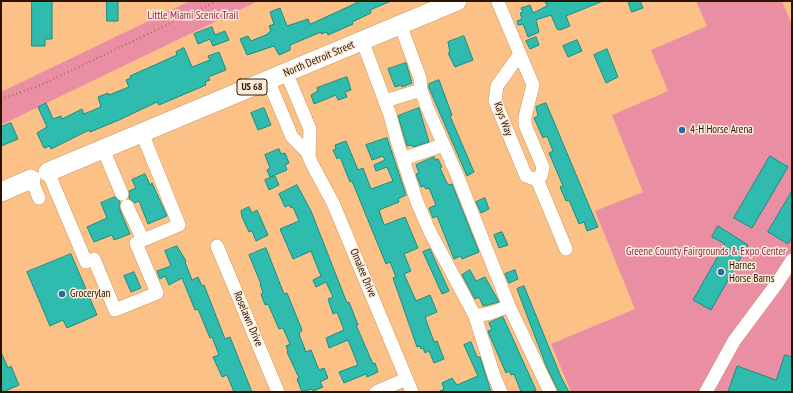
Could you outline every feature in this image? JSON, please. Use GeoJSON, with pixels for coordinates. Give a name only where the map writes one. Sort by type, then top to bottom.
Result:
{"type":"FeatureCollection","features":[{"type":"Feature","properties":{"kind":"highway","name":"North Detroit Street"},"geometry":{"type":"LineString","coordinates":[[1,192],[457,1]]}},
{"type":"Feature","properties":{"kind":"street","name":"Kays Way"},"geometry":{"type":"LineString","coordinates":[[498,1],[520,54],[532,85],[525,117],[526,125],[543,167],[543,172],[537,179],[529,179],[526,176],[495,101],[497,86],[520,54]]}},
{"type":"Feature","properties":{"kind":"street"},"geometry":{"type":"LineString","coordinates":[[400,24],[420,78],[421,90],[443,145],[509,306],[550,392]]}},
{"type":"Feature","properties":{"kind":"street"},"geometry":{"type":"LineString","coordinates":[[362,40],[385,101],[403,159],[430,232],[475,316],[494,376],[502,392]]}},
{"type":"Feature","properties":{"kind":"street","name":"Omalee Drive"},"geometry":{"type":"LineString","coordinates":[[286,72],[310,129],[309,157]]}},
{"type":"Feature","properties":{"kind":"street","name":"Omalee Drive"},"geometry":{"type":"LineString","coordinates":[[268,80],[292,137],[303,147],[333,203],[412,392]]}},
{"type":"Feature","properties":{"kind":"street"},"geometry":{"type":"LineString","coordinates":[[385,101],[421,90]]}},
{"type":"Feature","properties":{"kind":"street"},"geometry":{"type":"LineString","coordinates":[[40,176],[86,262],[94,259],[115,310],[157,293],[136,243],[179,225],[142,133]]}},
{"type":"Feature","properties":{"kind":"street"},"geometry":{"type":"LineString","coordinates":[[403,159],[443,145]]}},
{"type":"Feature","properties":{"kind":"street"},"geometry":{"type":"LineString","coordinates":[[103,149],[122,194]]}},
{"type":"Feature","properties":{"kind":"street"},"geometry":{"type":"LineString","coordinates":[[39,198],[40,176]]}},
{"type":"Feature","properties":{"kind":"street"},"geometry":{"type":"LineString","coordinates":[[537,179],[566,249]]}},
{"type":"Feature","properties":{"kind":"street"},"geometry":{"type":"LineString","coordinates":[[127,206],[143,240]]}},
{"type":"Feature","properties":{"kind":"street","name":"Roselawn Drive"},"geometry":{"type":"LineString","coordinates":[[217,246],[278,392]]}},
{"type":"Feature","properties":{"kind":"street"},"geometry":{"type":"LineString","coordinates":[[706,392],[734,341],[778,282],[792,260]]}},
{"type":"Feature","properties":{"kind":"street"},"geometry":{"type":"LineString","coordinates":[[475,316],[491,313],[509,306]]}},
{"type":"Feature","properties":{"kind":"street"},"geometry":{"type":"LineString","coordinates":[[376,392],[406,379]]}},
{"type":"Feature","properties":{"kind":"path"},"geometry":{"type":"LineString","coordinates":[[1,99],[42,85],[217,1]]}},
{"type":"Feature","properties":{"kind":"green space","name":"Little Miami Scenic Trail"},"geometry":{"type":"Polygon","coordinates":[[[190,1],[258,1],[1,125],[1,92],[190,1]]]}},
{"type":"Feature","properties":{"kind":"green space","name":"Greene County Fairgrounds & Expo Center"},"geometry":{"type":"Polygon","coordinates":[[[696,1],[782,1],[792,25],[792,392],[571,392],[551,344],[635,309],[595,211],[643,192],[612,115],[668,91],[651,50],[707,26],[696,1]]]}},
{"type":"Feature","properties":{"kind":"building"},"geometry":{"type":"Polygon","coordinates":[[[32,1],[52,1],[52,39],[45,39],[45,46],[32,46],[32,1]]]}},
{"type":"Feature","properties":{"kind":"building"},"geometry":{"type":"Polygon","coordinates":[[[107,1],[118,1],[118,21],[107,21],[107,1]]]}},
{"type":"Feature","properties":{"kind":"building"},"geometry":{"type":"Polygon","coordinates":[[[361,1],[391,1],[370,10],[371,13],[352,22],[353,24],[328,35],[327,32],[321,34],[321,32],[290,45],[290,50],[279,55],[274,46],[247,55],[240,39],[248,36],[251,41],[268,34],[271,31],[269,26],[274,24],[270,12],[280,8],[287,26],[308,19],[310,24],[361,1]]]}},
{"type":"Feature","properties":{"kind":"building"},"geometry":{"type":"Polygon","coordinates":[[[545,1],[603,1],[566,16],[570,26],[560,30],[557,29],[551,15],[536,20],[539,32],[528,37],[523,24],[518,25],[517,21],[522,19],[520,13],[523,12],[521,8],[530,5],[533,13],[547,6],[545,1]]]}},
{"type":"Feature","properties":{"kind":"building"},"geometry":{"type":"Polygon","coordinates":[[[628,1],[640,1],[643,8],[632,12],[628,1]]]}},
{"type":"Feature","properties":{"kind":"building"},"geometry":{"type":"Polygon","coordinates":[[[212,27],[215,35],[225,31],[229,40],[213,46],[210,39],[198,44],[194,34],[212,27]]]}},
{"type":"Feature","properties":{"kind":"building"},"geometry":{"type":"Polygon","coordinates":[[[464,36],[473,60],[455,67],[448,53],[450,53],[448,42],[464,36]]]}},
{"type":"Feature","properties":{"kind":"building"},"geometry":{"type":"Polygon","coordinates":[[[536,37],[539,45],[530,49],[526,41],[536,37]]]}},
{"type":"Feature","properties":{"kind":"building"},"geometry":{"type":"Polygon","coordinates":[[[577,40],[582,51],[568,57],[563,46],[577,40]]]}},
{"type":"Feature","properties":{"kind":"building"},"geometry":{"type":"Polygon","coordinates":[[[184,48],[192,67],[210,60],[208,56],[219,52],[226,70],[208,77],[210,80],[205,82],[206,85],[159,105],[157,102],[90,132],[89,130],[51,149],[50,146],[44,148],[37,133],[47,127],[38,107],[46,103],[53,119],[61,116],[62,119],[82,109],[84,114],[101,107],[98,97],[108,93],[109,95],[129,87],[126,80],[131,78],[130,76],[177,55],[176,52],[184,48]]]}},
{"type":"Feature","properties":{"kind":"building"},"geometry":{"type":"Polygon","coordinates":[[[607,49],[618,77],[606,83],[594,55],[607,49]]]}},
{"type":"Feature","properties":{"kind":"building"},"geometry":{"type":"Polygon","coordinates":[[[406,63],[412,83],[402,87],[401,85],[395,87],[388,69],[406,63]]]}},
{"type":"Feature","properties":{"kind":"building"},"geometry":{"type":"Polygon","coordinates":[[[347,77],[351,90],[345,92],[347,97],[338,100],[336,95],[314,104],[311,95],[318,91],[317,88],[347,77]]]}},
{"type":"Feature","properties":{"kind":"building"},"geometry":{"type":"Polygon","coordinates":[[[439,80],[452,115],[450,116],[474,172],[467,176],[429,88],[429,84],[439,80]]]}},
{"type":"Feature","properties":{"kind":"building"},"geometry":{"type":"Polygon","coordinates":[[[546,103],[598,227],[587,231],[584,222],[579,224],[569,200],[566,201],[560,187],[563,186],[549,153],[553,151],[547,136],[543,138],[534,118],[538,116],[536,107],[546,103]]]}},
{"type":"Feature","properties":{"kind":"building"},"geometry":{"type":"Polygon","coordinates":[[[264,108],[271,125],[258,130],[251,113],[264,108]]]}},
{"type":"Feature","properties":{"kind":"building"},"geometry":{"type":"Polygon","coordinates":[[[419,108],[429,142],[413,147],[412,145],[407,146],[398,116],[419,108]]]}},
{"type":"Feature","properties":{"kind":"building"},"geometry":{"type":"Polygon","coordinates":[[[11,123],[18,139],[1,146],[1,127],[11,123]]]}},
{"type":"Feature","properties":{"kind":"building"},"geometry":{"type":"Polygon","coordinates":[[[387,138],[406,195],[398,199],[399,202],[379,210],[384,225],[405,217],[418,248],[404,254],[411,271],[404,274],[416,301],[430,295],[437,312],[425,317],[434,342],[437,341],[444,359],[434,363],[429,351],[425,353],[423,348],[421,349],[420,346],[417,347],[393,278],[396,277],[390,262],[386,264],[352,181],[350,182],[340,157],[337,159],[333,150],[336,149],[335,145],[346,141],[358,170],[363,168],[371,189],[393,181],[387,167],[376,171],[374,165],[385,160],[383,156],[372,160],[366,145],[387,138]]]}},
{"type":"Feature","properties":{"kind":"building"},"geometry":{"type":"Polygon","coordinates":[[[279,149],[281,154],[285,153],[289,163],[285,165],[287,170],[270,177],[267,170],[270,168],[265,155],[279,149]]]}},
{"type":"Feature","properties":{"kind":"building","name":"Harnes Horse Barns"},"geometry":{"type":"Polygon","coordinates":[[[770,156],[788,167],[752,228],[734,218],[770,156]]]}},
{"type":"Feature","properties":{"kind":"building"},"geometry":{"type":"Polygon","coordinates":[[[434,157],[435,160],[438,159],[442,167],[440,168],[448,185],[452,184],[479,252],[462,259],[461,256],[454,259],[437,216],[433,218],[429,208],[436,205],[429,188],[426,189],[424,186],[421,187],[416,174],[419,173],[416,165],[434,157]]]}},
{"type":"Feature","properties":{"kind":"building"},"geometry":{"type":"Polygon","coordinates":[[[145,174],[150,185],[152,183],[167,216],[148,224],[139,201],[135,203],[129,198],[129,191],[136,188],[132,180],[145,174]]]}},
{"type":"Feature","properties":{"kind":"building"},"geometry":{"type":"Polygon","coordinates":[[[275,176],[279,185],[269,190],[265,180],[275,176]]]}},
{"type":"Feature","properties":{"kind":"building"},"geometry":{"type":"Polygon","coordinates":[[[297,185],[311,211],[347,303],[349,302],[358,325],[356,325],[373,364],[375,363],[378,372],[367,377],[366,374],[344,383],[339,372],[358,365],[348,340],[329,348],[326,338],[344,330],[337,312],[333,314],[328,299],[333,297],[326,282],[316,287],[313,280],[321,276],[311,251],[293,259],[280,229],[299,221],[293,207],[291,208],[289,205],[285,207],[279,194],[297,185]]]}},
{"type":"Feature","properties":{"kind":"building","name":"Harnes Horse Barns"},"geometry":{"type":"Polygon","coordinates":[[[792,191],[792,237],[788,244],[768,232],[792,191]]]}},
{"type":"Feature","properties":{"kind":"building"},"geometry":{"type":"Polygon","coordinates":[[[115,197],[120,202],[120,210],[130,234],[114,240],[112,235],[94,242],[87,227],[107,218],[101,203],[115,197]]]}},
{"type":"Feature","properties":{"kind":"building"},"geometry":{"type":"Polygon","coordinates":[[[485,198],[489,209],[481,213],[476,202],[485,198]]]}},
{"type":"Feature","properties":{"kind":"building"},"geometry":{"type":"Polygon","coordinates":[[[249,207],[252,213],[257,210],[268,235],[256,241],[252,231],[249,232],[242,217],[241,211],[249,207]]]}},
{"type":"Feature","properties":{"kind":"building","name":"Harnes Horse Barns"},"geometry":{"type":"Polygon","coordinates":[[[718,226],[748,245],[711,310],[693,300],[725,244],[712,237],[718,226]]]}},
{"type":"Feature","properties":{"kind":"building"},"geometry":{"type":"Polygon","coordinates":[[[502,232],[508,245],[499,248],[494,235],[502,232]]]}},
{"type":"Feature","properties":{"kind":"building"},"geometry":{"type":"Polygon","coordinates":[[[177,246],[186,261],[185,262],[192,280],[198,277],[202,286],[204,285],[225,339],[230,337],[252,392],[234,392],[227,375],[222,377],[213,357],[219,355],[212,337],[210,338],[198,309],[195,310],[182,278],[169,285],[165,276],[160,279],[157,271],[171,266],[165,251],[177,246]]]}},
{"type":"Feature","properties":{"kind":"building"},"geometry":{"type":"Polygon","coordinates":[[[266,248],[284,294],[287,293],[302,330],[299,334],[306,352],[311,350],[319,370],[324,368],[328,378],[320,382],[323,387],[313,391],[312,389],[302,392],[297,379],[299,378],[287,352],[286,346],[290,344],[283,328],[279,329],[268,304],[265,305],[261,294],[263,293],[261,284],[249,255],[266,248]]]}},
{"type":"Feature","properties":{"kind":"building"},"geometry":{"type":"Polygon","coordinates":[[[430,249],[449,291],[442,294],[423,252],[430,249]]]}},
{"type":"Feature","properties":{"kind":"building","name":"Grocerylan"},"geometry":{"type":"Polygon","coordinates":[[[71,254],[97,315],[67,328],[63,320],[50,326],[27,272],[71,254]]]}},
{"type":"Feature","properties":{"kind":"building"},"geometry":{"type":"Polygon","coordinates":[[[470,270],[476,281],[485,277],[499,302],[483,306],[479,297],[475,299],[462,275],[470,270]]]}},
{"type":"Feature","properties":{"kind":"building"},"geometry":{"type":"Polygon","coordinates":[[[515,270],[518,279],[509,283],[505,274],[515,270]]]}},
{"type":"Feature","properties":{"kind":"building"},"geometry":{"type":"Polygon","coordinates":[[[134,272],[141,288],[131,292],[124,276],[134,272]]]}},
{"type":"Feature","properties":{"kind":"building"},"geometry":{"type":"Polygon","coordinates":[[[524,286],[561,377],[569,392],[559,392],[547,368],[517,289],[524,286]]]}},
{"type":"Feature","properties":{"kind":"building"},"geometry":{"type":"Polygon","coordinates":[[[503,317],[536,390],[531,392],[521,392],[514,374],[511,375],[509,371],[506,373],[488,331],[492,330],[489,323],[503,317]]]}},
{"type":"Feature","properties":{"kind":"building"},"geometry":{"type":"Polygon","coordinates":[[[471,342],[477,357],[480,357],[491,392],[438,392],[444,389],[442,383],[452,378],[457,385],[478,376],[464,345],[471,342]]]}},
{"type":"Feature","properties":{"kind":"building"},"geometry":{"type":"Polygon","coordinates":[[[1,352],[8,368],[11,366],[19,385],[3,392],[1,392],[1,352]]]}},
{"type":"Feature","properties":{"kind":"building"},"geometry":{"type":"Polygon","coordinates":[[[785,355],[792,357],[792,392],[728,392],[737,366],[776,380],[785,355]]]}},
{"type":"Feature","properties":{"kind":"place","name":"4-H Horse Arena"},"geometry":{"type":"Point","coordinates":[682,130]}},
{"type":"Feature","properties":{"kind":"place","name":"Harnes Horse Barns"},"geometry":{"type":"Point","coordinates":[721,272]}},
{"type":"Feature","properties":{"kind":"place","name":"Grocerylan"},"geometry":{"type":"Point","coordinates":[62,294]}}]}
